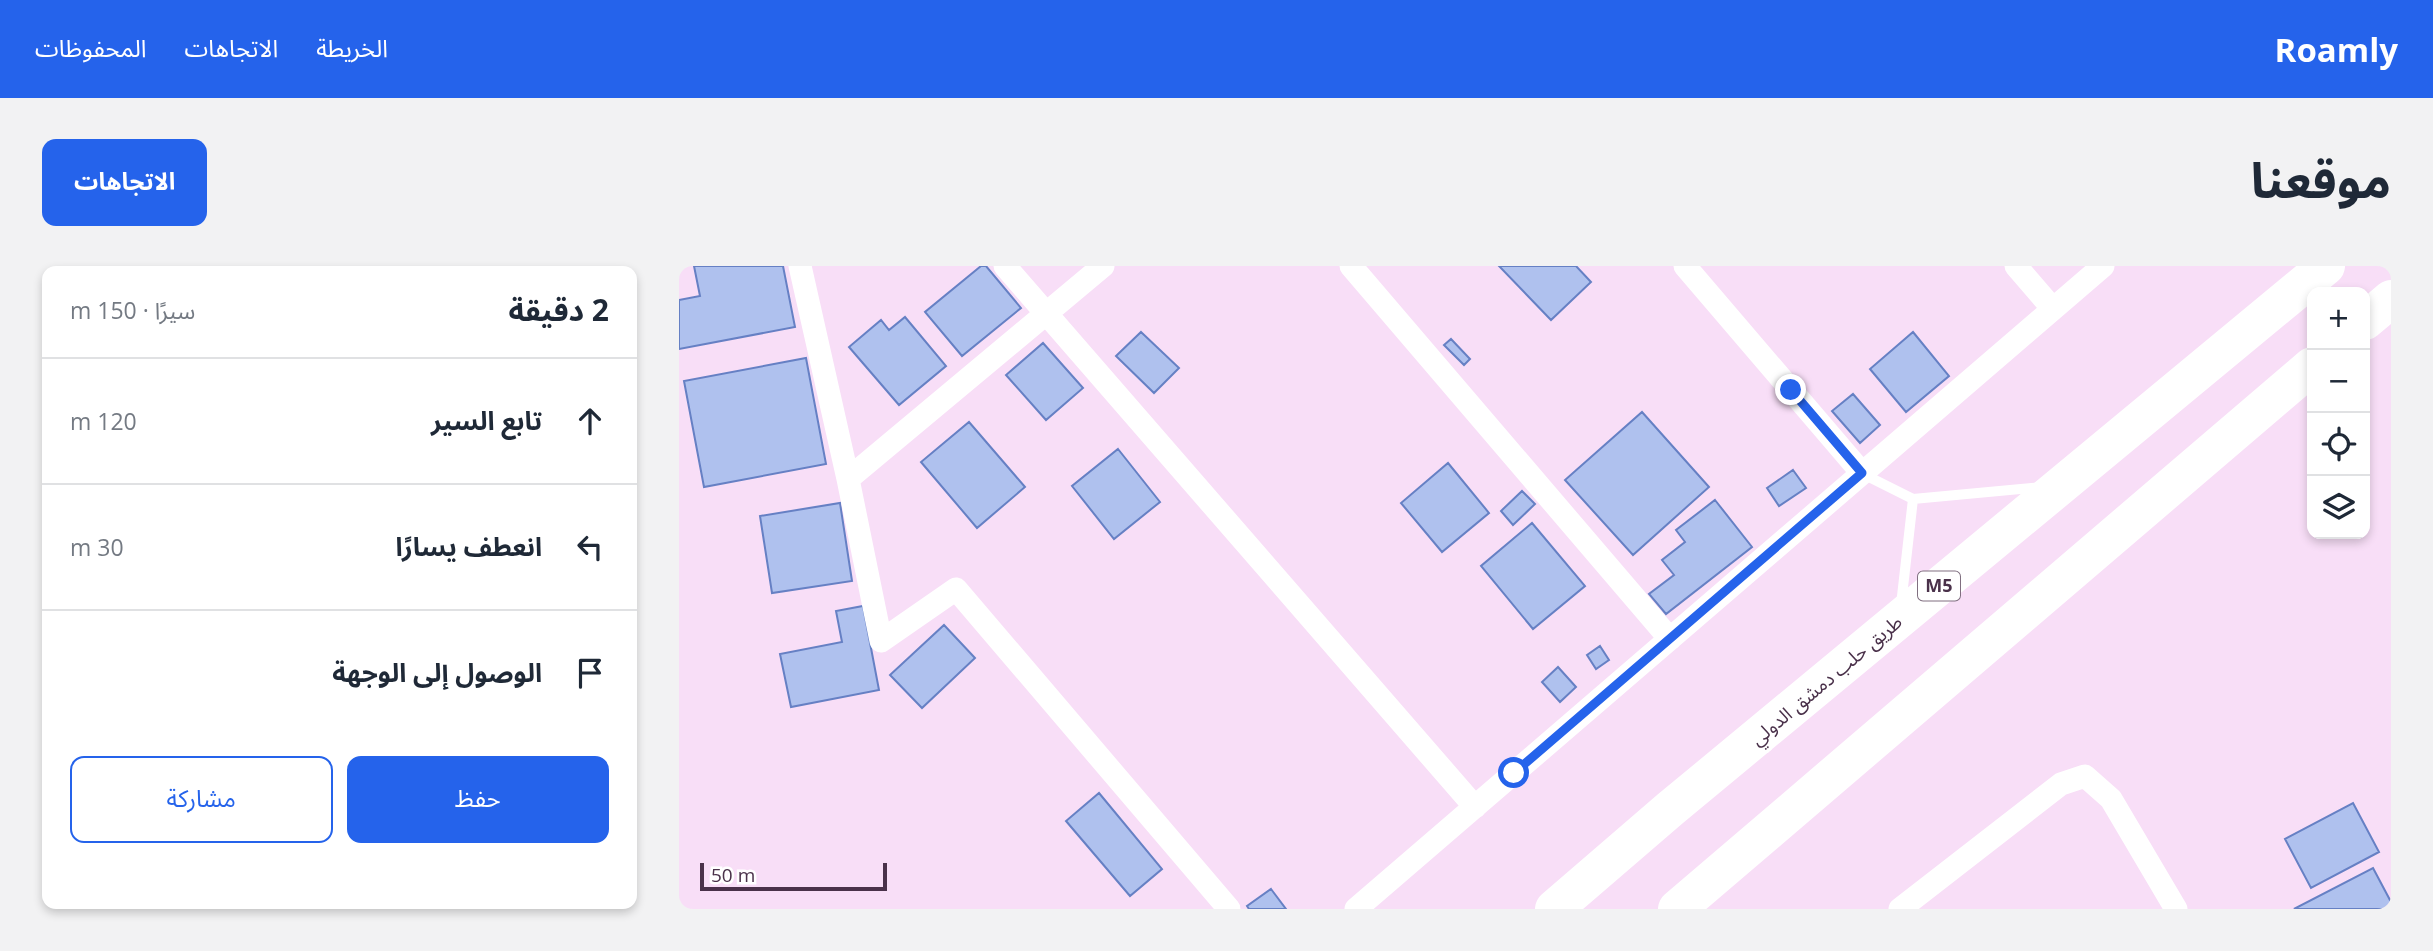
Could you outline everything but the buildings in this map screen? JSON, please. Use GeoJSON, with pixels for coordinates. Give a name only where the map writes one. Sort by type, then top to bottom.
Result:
{"type":"FeatureCollection","features":[{"type":"Feature","properties":{"kind":"highway","name":"طريق حلب دمشق الدولي"},"geometry":{"type":"LineString","coordinates":[[1554,909],[1670,809],[2326,266]]}},
{"type":"Feature","properties":{"kind":"highway"},"geometry":{"type":"LineString","coordinates":[[2370,317],[2391,299]]}},
{"type":"Feature","properties":{"kind":"highway"},"geometry":{"type":"LineString","coordinates":[[1677,909],[2307,370]]}},
{"type":"Feature","properties":{"kind":"street"},"geometry":{"type":"LineString","coordinates":[[800,266],[881,640],[956,589],[1229,909]]}},
{"type":"Feature","properties":{"kind":"street"},"geometry":{"type":"LineString","coordinates":[[1005,266],[1475,807]]}},
{"type":"Feature","properties":{"kind":"street"},"geometry":{"type":"LineString","coordinates":[[848,480],[1103,266]]}},
{"type":"Feature","properties":{"kind":"street"},"geometry":{"type":"LineString","coordinates":[[1351,266],[1670,639]]}},
{"type":"Feature","properties":{"kind":"street"},"geometry":{"type":"LineString","coordinates":[[1685,266],[1862,473]]}},
{"type":"Feature","properties":{"kind":"street"},"geometry":{"type":"LineString","coordinates":[[2016,266],[2053,309]]}},
{"type":"Feature","properties":{"kind":"street"},"geometry":{"type":"LineString","coordinates":[[1356,909],[2103,266]]}},
{"type":"Feature","properties":{"kind":"street"},"geometry":{"type":"LineString","coordinates":[[1900,909],[2061,784],[2085,776],[2112,799],[2176,909]]}},
{"type":"Feature","properties":{"kind":"lane"},"geometry":{"type":"LineString","coordinates":[[1862,473],[1913,499],[2062,485]]}},
{"type":"Feature","properties":{"kind":"lane"},"geometry":{"type":"LineString","coordinates":[[1900,619],[1913,499]]}},
{"type":"Feature","properties":{"kind":"route"},"geometry":{"type":"LineString","coordinates":[[1514,773],[1862,473],[1791,390]]}}]}
